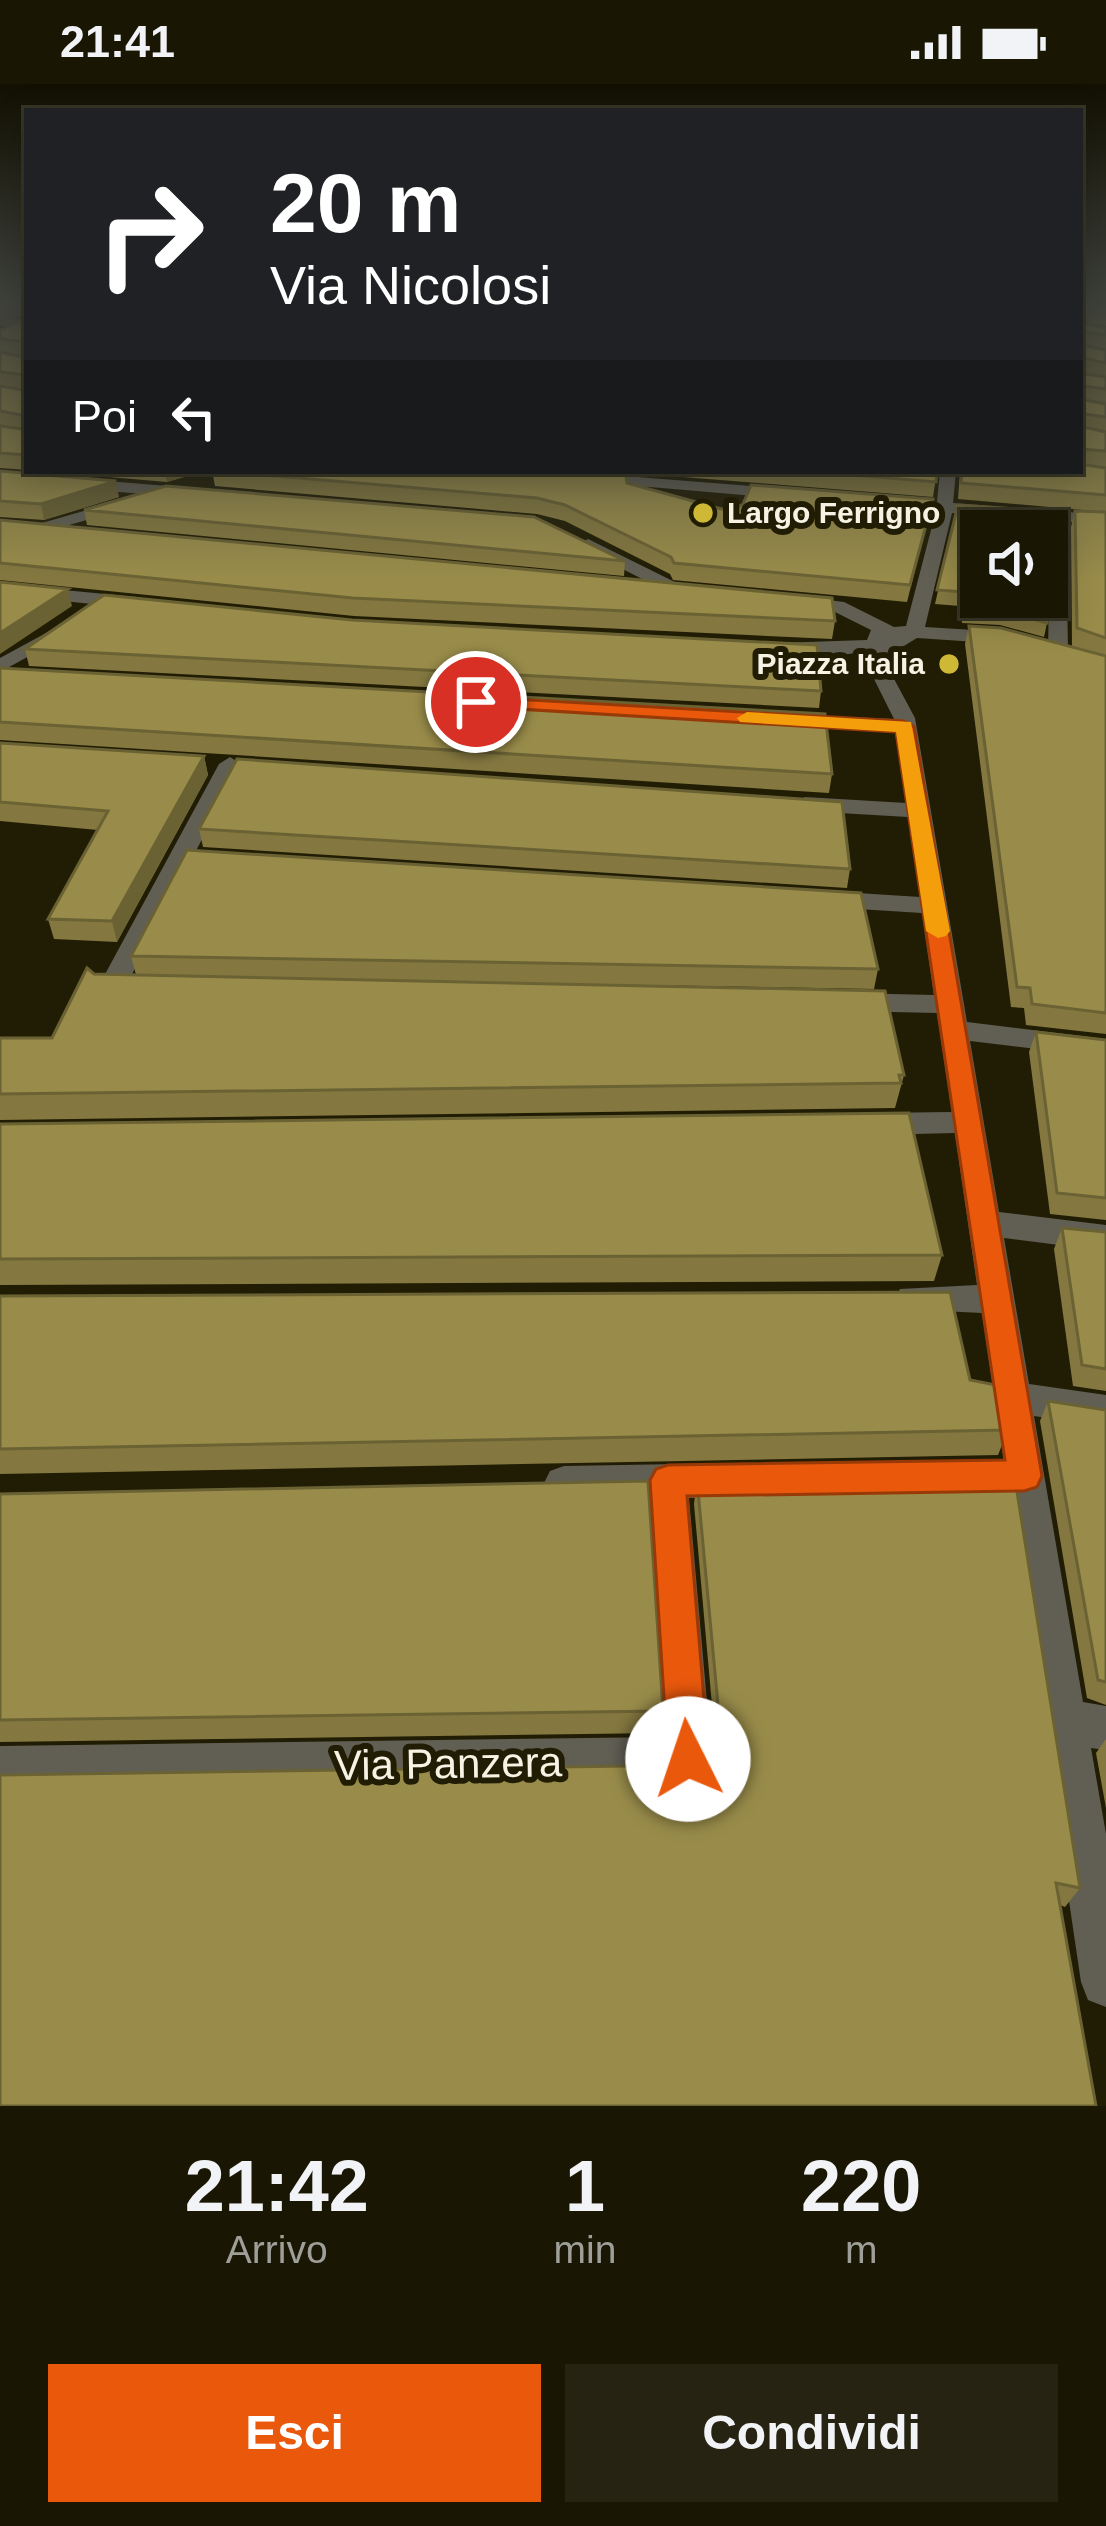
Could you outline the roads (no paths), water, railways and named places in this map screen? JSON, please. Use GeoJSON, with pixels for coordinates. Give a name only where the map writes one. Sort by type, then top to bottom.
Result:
{"type":"FeatureCollection","features":[{"type":"Feature","properties":{"kind":"street"},"geometry":{"type":"LineString","coordinates":[[745,496],[764,474]]}},
{"type":"Feature","properties":{"kind":"street"},"geometry":{"type":"LineString","coordinates":[[948,474],[945,507],[922,602],[897,638],[883,677],[900,714],[919,812],[1024,1476],[1086,1725],[1106,1982]]}},
{"type":"Feature","properties":{"kind":"street"},"geometry":{"type":"LineString","coordinates":[[561,476],[745,496],[805,496]]}},
{"type":"Feature","properties":{"kind":"street"},"geometry":{"type":"LineString","coordinates":[[0,477],[170,491]]}},
{"type":"Feature","properties":{"kind":"street"},"geometry":{"type":"LineString","coordinates":[[590,479],[669,505]]}},
{"type":"Feature","properties":{"kind":"street"},"geometry":{"type":"LineString","coordinates":[[0,540],[170,491],[215,486]]}},
{"type":"Feature","properties":{"kind":"street"},"geometry":{"type":"LineString","coordinates":[[875,501],[983,510]]}},
{"type":"Feature","properties":{"kind":"street"},"geometry":{"type":"LineString","coordinates":[[1068,517],[1106,520]]}},
{"type":"Feature","properties":{"kind":"street"},"geometry":{"type":"LineString","coordinates":[[0,526],[86,534]]}},
{"type":"Feature","properties":{"kind":"street"},"geometry":{"type":"LineString","coordinates":[[578,539],[679,591]]}},
{"type":"Feature","properties":{"kind":"street"},"geometry":{"type":"LineString","coordinates":[[631,586],[701,593]]}},
{"type":"Feature","properties":{"kind":"street"},"geometry":{"type":"LineString","coordinates":[[0,589],[148,604]]}},
{"type":"Feature","properties":{"kind":"street"},"geometry":{"type":"LineString","coordinates":[[769,599],[837,605],[897,638]]}},
{"type":"Feature","properties":{"kind":"street"},"geometry":{"type":"LineString","coordinates":[[0,671],[102,600]]}},
{"type":"Feature","properties":{"kind":"street"},"geometry":{"type":"LineString","coordinates":[[744,647],[813,651],[897,638],[1043,651],[1056,618]]}},
{"type":"Feature","properties":{"kind":"street"},"geometry":{"type":"LineString","coordinates":[[0,671],[24,676]]}},
{"type":"Feature","properties":{"kind":"street"},"geometry":{"type":"LineString","coordinates":[[762,718],[900,714]]}},
{"type":"Feature","properties":{"kind":"street"},"geometry":{"type":"LineString","coordinates":[[159,989],[111,988],[193,858],[230,764]]}},
{"type":"Feature","properties":{"kind":"street"},"geometry":{"type":"LineString","coordinates":[[776,802],[919,812]]}},
{"type":"Feature","properties":{"kind":"street"},"geometry":{"type":"LineString","coordinates":[[793,897],[934,906]]}},
{"type":"Feature","properties":{"kind":"street"},"geometry":{"type":"LineString","coordinates":[[830,1001],[951,1017],[1106,1048]]}},
{"type":"Feature","properties":{"kind":"street"},"geometry":{"type":"LineString","coordinates":[[850,1124],[969,1122]]}},
{"type":"Feature","properties":{"kind":"street"},"geometry":{"type":"LineString","coordinates":[[985,1223],[1106,1238]]}},
{"type":"Feature","properties":{"kind":"street"},"geometry":{"type":"LineString","coordinates":[[878,1300],[996,1299]]}},
{"type":"Feature","properties":{"kind":"street"},"geometry":{"type":"LineString","coordinates":[[1013,1397],[1106,1411]]}},
{"type":"Feature","properties":{"kind":"street"},"geometry":{"type":"LineString","coordinates":[[977,1476],[1024,1476]]}},
{"type":"Feature","properties":{"kind":"street"},"geometry":{"type":"LineString","coordinates":[[525,1484],[787,1479]]}},
{"type":"Feature","properties":{"kind":"street","name":"Via Panzera"},"geometry":{"type":"LineString","coordinates":[[0,1769],[688,1759],[668,1480]]}},
{"type":"Feature","properties":{"kind":"place","name":"Largo Ferrigno"},"geometry":{"type":"Point","coordinates":[703,513]}},
{"type":"Feature","properties":{"kind":"place","name":"Piazza Italia"},"geometry":{"type":"Point","coordinates":[949,664]}}]}
